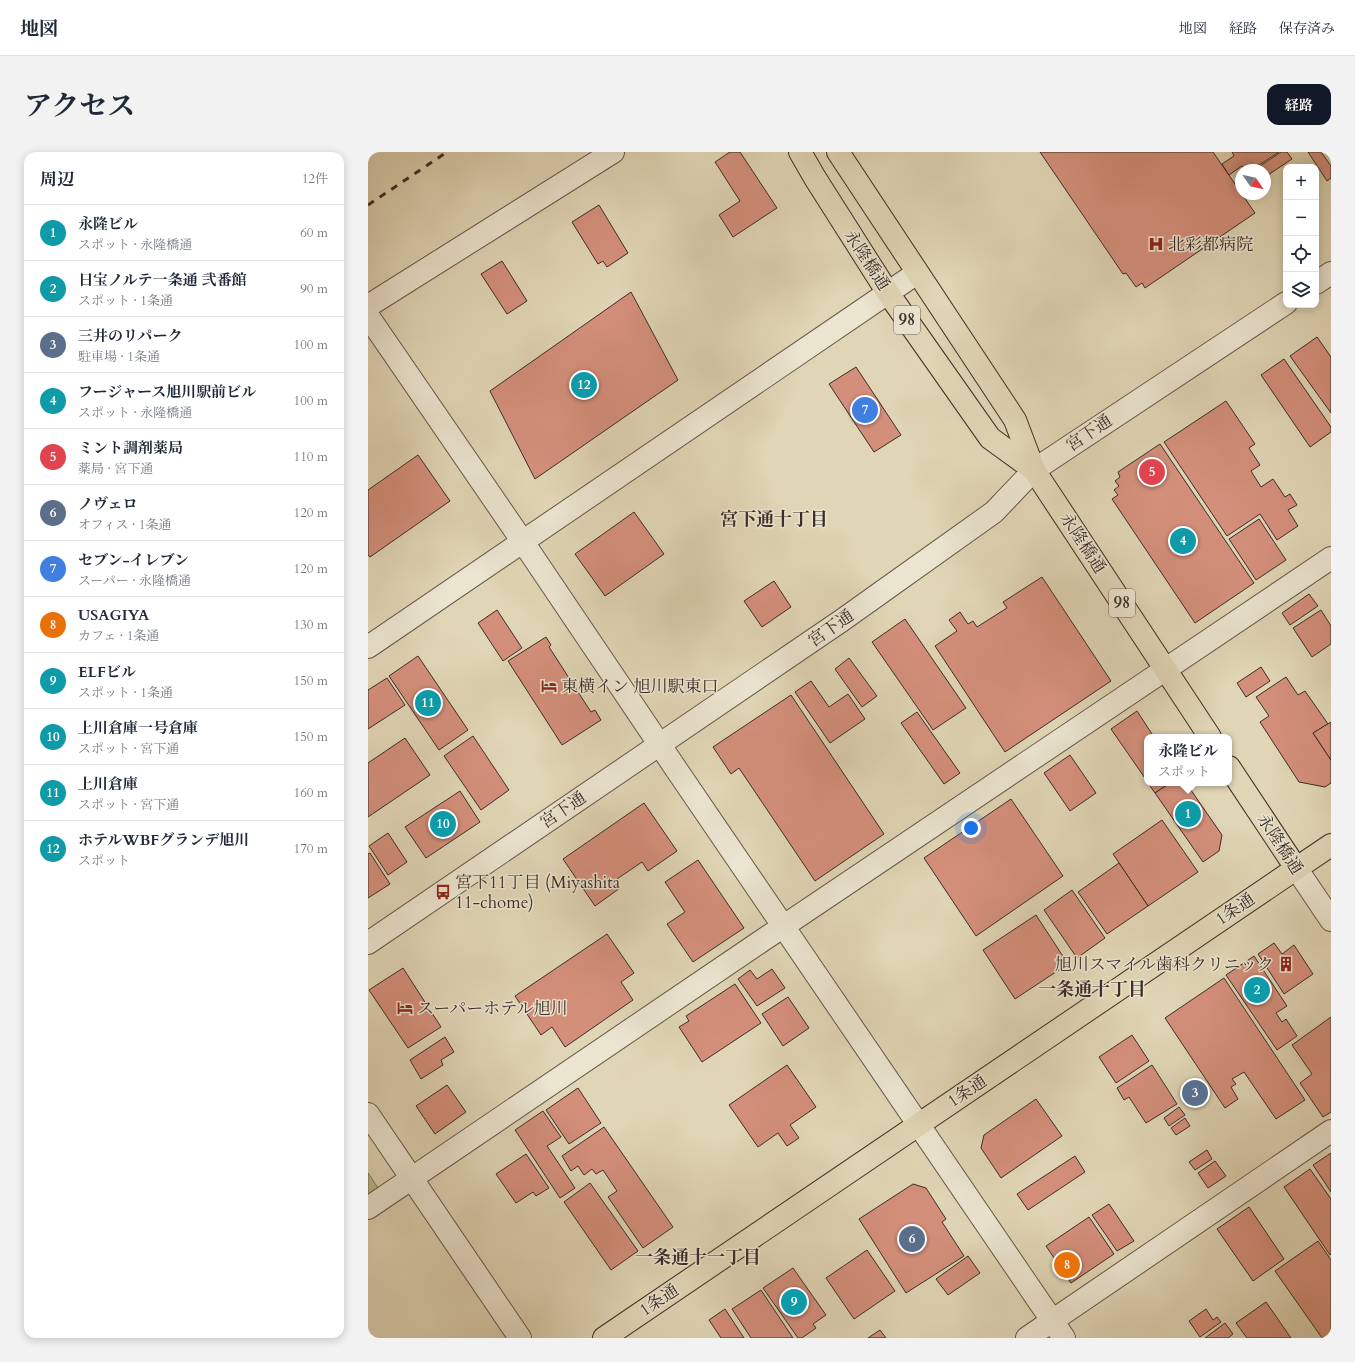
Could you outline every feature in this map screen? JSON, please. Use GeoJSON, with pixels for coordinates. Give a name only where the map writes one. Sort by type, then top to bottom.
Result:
{"type":"FeatureCollection","features":[{"type":"Feature","properties":{"kind":"main road","name":"永隆橋通"},"geometry":{"type":"LineString","coordinates":[[800,152],[888,293],[990,438],[1034,470]]}},
{"type":"Feature","properties":{"kind":"main road","name":"永隆橋通"},"geometry":{"type":"LineString","coordinates":[[838,152],[1015,420],[1034,470],[1208,734]]}},
{"type":"Feature","properties":{"kind":"main road","name":"永隆橋通"},"geometry":{"type":"LineString","coordinates":[[1232,772],[1296,868]]}},
{"type":"Feature","properties":{"kind":"main road","name":"1条通"},"geometry":{"type":"LineString","coordinates":[[604,1338],[1331,845]]}},
{"type":"Feature","properties":{"kind":"street"},"geometry":{"type":"LineString","coordinates":[[368,306],[613,152]]}},
{"type":"Feature","properties":{"kind":"street"},"geometry":{"type":"LineString","coordinates":[[368,647],[917,273]]}},
{"type":"Feature","properties":{"kind":"street"},"geometry":{"type":"LineString","coordinates":[[1319,281],[1331,273]]}},
{"type":"Feature","properties":{"kind":"street","name":"宮下通"},"geometry":{"type":"LineString","coordinates":[[368,943],[841,621],[994,512],[1034,470],[1283,305]]}},
{"type":"Feature","properties":{"kind":"street"},"geometry":{"type":"LineString","coordinates":[[368,316],[1058,1330]]}},
{"type":"Feature","properties":{"kind":"street"},"geometry":{"type":"LineString","coordinates":[[368,1208],[783,926],[1331,558]]}},
{"type":"Feature","properties":{"kind":"street","name":"永隆橋通"},"geometry":{"type":"LineString","coordinates":[[1296,868],[1331,920]]}},
{"type":"Feature","properties":{"kind":"street"},"geometry":{"type":"LineString","coordinates":[[368,1114],[520,1338]]}},
{"type":"Feature","properties":{"kind":"street"},"geometry":{"type":"LineString","coordinates":[[1027,1338],[1058,1330],[1331,1131]]}},
{"type":"Feature","properties":{"kind":"green space"},"geometry":{"type":"Polygon","coordinates":[[[368,1173],[380,1191],[368,1200],[368,1173]]]}},
{"type":"Feature","properties":{"kind":"building"},"geometry":{"type":"Polygon","coordinates":[[[730,152],[740,152],[777,208],[733,237],[719,215],[740,201],[715,162],[730,152]]]}},
{"type":"Feature","properties":{"kind":"building","name":"北彩都病院"},"geometry":{"type":"Polygon","coordinates":[[[1040,152],[1213,152],[1235,184],[1235,200],[1246,200],[1255,213],[1145,288],[1142,283],[1136,287],[1126,273],[1123,274],[1040,152]]]}},
{"type":"Feature","properties":{"kind":"building"},"geometry":{"type":"Polygon","coordinates":[[[1232,152],[1279,152],[1260,164],[1235,164],[1235,171],[1229,175],[1222,164],[1234,156],[1232,152]]]}},
{"type":"Feature","properties":{"kind":"building"},"geometry":{"type":"Polygon","coordinates":[[[1281,152],[1287,152],[1292,159],[1271,173],[1271,164],[1263,164],[1281,152]]]}},
{"type":"Feature","properties":{"kind":"building"},"geometry":{"type":"Polygon","coordinates":[[[1308,152],[1321,152],[1331,166],[1331,178],[1327,181],[1319,169],[1319,164],[1316,164],[1308,152]]]}},
{"type":"Feature","properties":{"kind":"building"},"geometry":{"type":"Polygon","coordinates":[[[599,205],[628,253],[607,267],[603,261],[598,264],[572,222],[599,205]]]}},
{"type":"Feature","properties":{"kind":"building"},"geometry":{"type":"Polygon","coordinates":[[[502,261],[527,301],[507,314],[481,274],[502,261]]]}},
{"type":"Feature","properties":{"kind":"building"},"geometry":{"type":"Polygon","coordinates":[[[631,292],[678,380],[535,479],[490,391],[631,292]]]}},
{"type":"Feature","properties":{"kind":"building"},"geometry":{"type":"Polygon","coordinates":[[[1317,337],[1331,357],[1331,413],[1290,356],[1317,337]]]}},
{"type":"Feature","properties":{"kind":"building"},"geometry":{"type":"Polygon","coordinates":[[[1284,359],[1331,427],[1331,432],[1310,447],[1261,375],[1284,359]]]}},
{"type":"Feature","properties":{"kind":"building"},"geometry":{"type":"Polygon","coordinates":[[[856,367],[901,435],[874,452],[829,384],[856,367]]]}},
{"type":"Feature","properties":{"kind":"building"},"geometry":{"type":"Polygon","coordinates":[[[1226,401],[1255,444],[1249,448],[1260,465],[1251,471],[1261,487],[1273,479],[1285,497],[1290,494],[1297,505],[1288,510],[1298,526],[1277,540],[1260,514],[1227,536],[1164,442],[1226,401]]]}},
{"type":"Feature","properties":{"kind":"building"},"geometry":{"type":"Polygon","coordinates":[[[1160,444],[1254,583],[1195,623],[1112,499],[1118,495],[1114,490],[1119,486],[1115,481],[1120,477],[1118,472],[1160,444]]]}},
{"type":"Feature","properties":{"kind":"building"},"geometry":{"type":"Polygon","coordinates":[[[418,455],[450,501],[370,557],[368,555],[368,490],[418,455]]]}},
{"type":"Feature","properties":{"kind":"building"},"geometry":{"type":"Polygon","coordinates":[[[634,512],[664,554],[605,596],[575,554],[634,512]]]}},
{"type":"Feature","properties":{"kind":"building"},"geometry":{"type":"Polygon","coordinates":[[[1259,519],[1286,560],[1256,580],[1229,539],[1259,519]]]}},
{"type":"Feature","properties":{"kind":"building"},"geometry":{"type":"Polygon","coordinates":[[[1042,577],[1111,681],[1005,752],[935,646],[957,631],[949,620],[960,612],[968,624],[973,621],[977,627],[1007,608],[1003,602],[1042,577]]]}},
{"type":"Feature","properties":{"kind":"building"},"geometry":{"type":"Polygon","coordinates":[[[774,581],[791,607],[762,627],[744,601],[774,581]]]}},
{"type":"Feature","properties":{"kind":"building"},"geometry":{"type":"Polygon","coordinates":[[[1309,594],[1318,606],[1290,625],[1282,613],[1309,594]]]}},
{"type":"Feature","properties":{"kind":"building"},"geometry":{"type":"Polygon","coordinates":[[[497,610],[522,648],[503,661],[478,623],[497,610]]]}},
{"type":"Feature","properties":{"kind":"building"},"geometry":{"type":"Polygon","coordinates":[[[1321,610],[1331,626],[1331,644],[1312,657],[1293,628],[1321,610]]]}},
{"type":"Feature","properties":{"kind":"building"},"geometry":{"type":"Polygon","coordinates":[[[905,619],[966,708],[933,730],[872,642],[905,619]]]}},
{"type":"Feature","properties":{"kind":"building","name":"東横イン 旭川駅東口"},"geometry":{"type":"Polygon","coordinates":[[[546,637],[551,645],[549,647],[591,712],[595,710],[601,720],[562,745],[508,661],[546,637]]]}},
{"type":"Feature","properties":{"kind":"building"},"geometry":{"type":"Polygon","coordinates":[[[418,656],[468,730],[439,750],[389,676],[418,656]]]}},
{"type":"Feature","properties":{"kind":"building"},"geometry":{"type":"Polygon","coordinates":[[[849,658],[877,696],[862,707],[835,669],[849,658]]]}},
{"type":"Feature","properties":{"kind":"building"},"geometry":{"type":"Polygon","coordinates":[[[1261,667],[1270,681],[1246,697],[1237,683],[1261,667]]]}},
{"type":"Feature","properties":{"kind":"building"},"geometry":{"type":"Polygon","coordinates":[[[1286,677],[1298,695],[1305,691],[1328,724],[1313,733],[1331,760],[1331,783],[1325,787],[1299,782],[1260,722],[1269,716],[1256,697],[1286,677]]]}},
{"type":"Feature","properties":{"kind":"building"},"geometry":{"type":"Polygon","coordinates":[[[387,678],[405,705],[368,729],[368,690],[387,678]]]}},
{"type":"Feature","properties":{"kind":"building"},"geometry":{"type":"Polygon","coordinates":[[[811,681],[829,707],[848,694],[865,719],[830,743],[795,692],[811,681]]]}},
{"type":"Feature","properties":{"kind":"building"},"geometry":{"type":"Polygon","coordinates":[[[791,695],[884,834],[815,881],[739,768],[731,774],[713,747],[791,695]]]}},
{"type":"Feature","properties":{"kind":"building"},"geometry":{"type":"Polygon","coordinates":[[[1137,711],[1152,734],[1144,734],[1144,777],[1111,729],[1137,711]]]}},
{"type":"Feature","properties":{"kind":"building"},"geometry":{"type":"Polygon","coordinates":[[[917,712],[960,773],[944,784],[901,723],[917,712]]]}},
{"type":"Feature","properties":{"kind":"building"},"geometry":{"type":"Polygon","coordinates":[[[1331,722],[1331,760],[1313,733],[1331,722]]]}},
{"type":"Feature","properties":{"kind":"building"},"geometry":{"type":"Polygon","coordinates":[[[473,736],[509,790],[481,810],[444,756],[473,736]]]}},
{"type":"Feature","properties":{"kind":"building"},"geometry":{"type":"Polygon","coordinates":[[[405,738],[430,775],[368,817],[368,763],[405,738]]]}},
{"type":"Feature","properties":{"kind":"building"},"geometry":{"type":"Polygon","coordinates":[[[1070,755],[1096,793],[1070,811],[1044,773],[1070,755]]]}},
{"type":"Feature","properties":{"kind":"building"},"geometry":{"type":"Polygon","coordinates":[[[1150,786],[1166,786],[1155,793],[1150,786]]]}},
{"type":"Feature","properties":{"kind":"building"},"geometry":{"type":"Polygon","coordinates":[[[1166,786],[1188,786],[1222,835],[1219,851],[1203,862],[1155,793],[1166,786]]]}},
{"type":"Feature","properties":{"kind":"building"},"geometry":{"type":"Polygon","coordinates":[[[460,791],[480,822],[426,858],[405,827],[460,791]]]}},
{"type":"Feature","properties":{"kind":"building"},"geometry":{"type":"Polygon","coordinates":[[[1011,799],[1063,876],[976,936],[924,858],[1011,799]]]}},
{"type":"Feature","properties":{"kind":"building"},"geometry":{"type":"Polygon","coordinates":[[[644,803],[677,851],[648,871],[642,862],[614,881],[620,888],[595,906],[563,859],[644,803]]]}},
{"type":"Feature","properties":{"kind":"building"},"geometry":{"type":"Polygon","coordinates":[[[1162,820],[1198,872],[1148,906],[1113,854],[1162,820]]]}},
{"type":"Feature","properties":{"kind":"building"},"geometry":{"type":"Polygon","coordinates":[[[388,833],[407,862],[388,875],[369,846],[388,833]]]}},
{"type":"Feature","properties":{"kind":"building"},"geometry":{"type":"Polygon","coordinates":[[[370,853],[390,884],[368,898],[368,854],[370,853]]]}},
{"type":"Feature","properties":{"kind":"building"},"geometry":{"type":"Polygon","coordinates":[[[698,860],[744,928],[693,962],[667,924],[685,912],[665,882],[698,860]]]}},
{"type":"Feature","properties":{"kind":"building"},"geometry":{"type":"Polygon","coordinates":[[[1119,863],[1148,906],[1107,934],[1078,892],[1119,863]]]}},
{"type":"Feature","properties":{"kind":"building"},"geometry":{"type":"Polygon","coordinates":[[[1072,890],[1105,938],[1077,958],[1044,910],[1072,890]]]}},
{"type":"Feature","properties":{"kind":"building"},"geometry":{"type":"Polygon","coordinates":[[[1036,915],[1068,964],[1015,999],[983,950],[1036,915]]]}},
{"type":"Feature","properties":{"kind":"building"},"geometry":{"type":"Polygon","coordinates":[[[607,934],[634,973],[621,982],[633,1000],[565,1047],[552,1027],[541,1035],[515,996],[607,934]]]}},
{"type":"Feature","properties":{"kind":"building","name":"旭川スマイル歯科クリニック"},"geometry":{"type":"Polygon","coordinates":[[[1274,943],[1282,954],[1294,945],[1313,974],[1284,994],[1258,954],[1274,943]]]}},
{"type":"Feature","properties":{"kind":"building"},"geometry":{"type":"Polygon","coordinates":[[[1254,956],[1287,1006],[1276,1013],[1282,1022],[1286,1019],[1297,1036],[1277,1050],[1226,975],[1254,956]]]}},
{"type":"Feature","properties":{"kind":"building","name":"スーパーホテル旭川"},"geometry":{"type":"Polygon","coordinates":[[[403,968],[441,1027],[408,1048],[369,990],[403,968]]]}},
{"type":"Feature","properties":{"kind":"building"},"geometry":{"type":"Polygon","coordinates":[[[772,969],[785,988],[757,1006],[738,979],[750,970],[757,979],[772,969]]]}},
{"type":"Feature","properties":{"kind":"building"},"geometry":{"type":"Polygon","coordinates":[[[1224,978],[1305,1100],[1276,1119],[1244,1072],[1232,1079],[1236,1084],[1231,1087],[1238,1099],[1225,1108],[1165,1018],[1224,978]]]}},
{"type":"Feature","properties":{"kind":"building"},"geometry":{"type":"Polygon","coordinates":[[[735,984],[761,1023],[702,1062],[679,1027],[689,1021],[686,1016],[735,984]]]}},
{"type":"Feature","properties":{"kind":"building"},"geometry":{"type":"Polygon","coordinates":[[[788,997],[809,1028],[783,1046],[762,1014],[788,997]]]}},
{"type":"Feature","properties":{"kind":"building"},"geometry":{"type":"Polygon","coordinates":[[[1331,1017],[1331,1112],[1323,1117],[1300,1083],[1312,1074],[1292,1045],[1331,1017]]]}},
{"type":"Feature","properties":{"kind":"building"},"geometry":{"type":"Polygon","coordinates":[[[1132,1035],[1149,1061],[1116,1083],[1099,1057],[1132,1035]]]}},
{"type":"Feature","properties":{"kind":"building"},"geometry":{"type":"Polygon","coordinates":[[[445,1037],[454,1052],[441,1060],[443,1065],[421,1079],[410,1060],[445,1037]]]}},
{"type":"Feature","properties":{"kind":"building"},"geometry":{"type":"Polygon","coordinates":[[[787,1065],[816,1107],[790,1125],[799,1138],[787,1146],[778,1133],[758,1147],[729,1105],[787,1065]]]}},
{"type":"Feature","properties":{"kind":"building"},"geometry":{"type":"Polygon","coordinates":[[[1152,1065],[1177,1104],[1146,1123],[1129,1097],[1124,1100],[1117,1088],[1152,1065]]]}},
{"type":"Feature","properties":{"kind":"building"},"geometry":{"type":"Polygon","coordinates":[[[447,1085],[466,1112],[435,1134],[416,1106],[447,1085]]]}},
{"type":"Feature","properties":{"kind":"building"},"geometry":{"type":"Polygon","coordinates":[[[578,1088],[601,1123],[569,1144],[546,1110],[578,1088]]]}},
{"type":"Feature","properties":{"kind":"building"},"geometry":{"type":"Polygon","coordinates":[[[1036,1099],[1062,1136],[1001,1178],[981,1148],[984,1135],[1036,1099]]]}},
{"type":"Feature","properties":{"kind":"building"},"geometry":{"type":"Polygon","coordinates":[[[1179,1107],[1185,1115],[1169,1126],[1164,1118],[1179,1107]]]}},
{"type":"Feature","properties":{"kind":"building"},"geometry":{"type":"Polygon","coordinates":[[[543,1111],[561,1137],[547,1146],[575,1188],[560,1198],[515,1130],[543,1111]]]}},
{"type":"Feature","properties":{"kind":"building"},"geometry":{"type":"Polygon","coordinates":[[[1185,1118],[1190,1126],[1176,1135],[1171,1128],[1185,1118]]]}},
{"type":"Feature","properties":{"kind":"building"},"geometry":{"type":"Polygon","coordinates":[[[604,1127],[673,1227],[643,1248],[608,1197],[617,1191],[603,1170],[596,1174],[592,1169],[584,1175],[578,1166],[571,1171],[562,1156],[604,1127]]]}},
{"type":"Feature","properties":{"kind":"building"},"geometry":{"type":"Polygon","coordinates":[[[1207,1150],[1212,1159],[1195,1170],[1189,1162],[1207,1150]]]}},
{"type":"Feature","properties":{"kind":"building"},"geometry":{"type":"Polygon","coordinates":[[[1331,1153],[1331,1192],[1313,1165],[1331,1153]]]}},
{"type":"Feature","properties":{"kind":"building"},"geometry":{"type":"Polygon","coordinates":[[[526,1154],[549,1188],[536,1196],[533,1192],[516,1203],[496,1174],[526,1154]]]}},
{"type":"Feature","properties":{"kind":"building"},"geometry":{"type":"Polygon","coordinates":[[[1075,1156],[1085,1172],[1028,1210],[1017,1194],[1075,1156]]]}},
{"type":"Feature","properties":{"kind":"building"},"geometry":{"type":"Polygon","coordinates":[[[1215,1161],[1226,1176],[1208,1188],[1198,1173],[1215,1161]]]}},
{"type":"Feature","properties":{"kind":"building"},"geometry":{"type":"Polygon","coordinates":[[[1310,1169],[1331,1199],[1330,1255],[1284,1187],[1310,1169]]]}},
{"type":"Feature","properties":{"kind":"building"},"geometry":{"type":"Polygon","coordinates":[[[590,1183],[638,1251],[611,1270],[564,1202],[590,1183]]]}},
{"type":"Feature","properties":{"kind":"building"},"geometry":{"type":"Polygon","coordinates":[[[913,1184],[926,1188],[946,1219],[942,1222],[964,1256],[906,1293],[859,1219],[913,1184]]]}},
{"type":"Feature","properties":{"kind":"building"},"geometry":{"type":"Polygon","coordinates":[[[1109,1204],[1134,1241],[1117,1251],[1092,1215],[1109,1204]]]}},
{"type":"Feature","properties":{"kind":"building"},"geometry":{"type":"Polygon","coordinates":[[[1249,1207],[1284,1259],[1253,1281],[1217,1229],[1249,1207]]]}},
{"type":"Feature","properties":{"kind":"building"},"geometry":{"type":"Polygon","coordinates":[[[1089,1217],[1114,1254],[1071,1283],[1046,1246],[1089,1217]]]}},
{"type":"Feature","properties":{"kind":"building"},"geometry":{"type":"Polygon","coordinates":[[[1318,1241],[1331,1260],[1331,1338],[1322,1338],[1275,1271],[1318,1241]]]}},
{"type":"Feature","properties":{"kind":"building"},"geometry":{"type":"Polygon","coordinates":[[[867,1250],[895,1291],[854,1319],[826,1278],[867,1250]]]}},
{"type":"Feature","properties":{"kind":"building"},"geometry":{"type":"Polygon","coordinates":[[[968,1256],[980,1273],[948,1295],[936,1279],[968,1256]]]}},
{"type":"Feature","properties":{"kind":"building"},"geometry":{"type":"Polygon","coordinates":[[[793,1268],[826,1315],[813,1324],[816,1328],[802,1338],[798,1338],[763,1288],[793,1268]]]}},
{"type":"Feature","properties":{"kind":"building"},"geometry":{"type":"Polygon","coordinates":[[[761,1290],[793,1338],[751,1338],[732,1309],[761,1290]]]}},
{"type":"Feature","properties":{"kind":"building"},"geometry":{"type":"Polygon","coordinates":[[[1266,1302],[1291,1338],[1247,1338],[1236,1323],[1266,1302]]]}},
{"type":"Feature","properties":{"kind":"building"},"geometry":{"type":"Polygon","coordinates":[[[725,1309],[744,1338],[721,1338],[709,1320],[725,1309]]]}},
{"type":"Feature","properties":{"kind":"building"},"geometry":{"type":"Polygon","coordinates":[[[1206,1309],[1213,1320],[1217,1317],[1221,1322],[1200,1337],[1189,1321],[1206,1309]]]}},
{"type":"Feature","properties":{"kind":"building"},"geometry":{"type":"Polygon","coordinates":[[[1225,1323],[1233,1334],[1228,1338],[1205,1338],[1225,1323]]]}},
{"type":"Feature","properties":{"kind":"building"},"geometry":{"type":"Polygon","coordinates":[[[880,1330],[886,1338],[868,1338],[880,1330]]]}},
{"type":"Feature","properties":{"kind":"railway"},"geometry":{"type":"LineString","coordinates":[[368,205],[447,152]]}},
{"type":"Feature","properties":{"kind":"place","name":"北彩都病院"},"geometry":{"type":"Point","coordinates":[1156,244]}},
{"type":"Feature","properties":{"kind":"place","name":"ホテルWBFグランデ旭川"},"geometry":{"type":"Point","coordinates":[584,385]}},
{"type":"Feature","properties":{"kind":"place","name":"セブン-イレブン"},"geometry":{"type":"Point","coordinates":[865,410]}},
{"type":"Feature","properties":{"kind":"place","name":"ミント調剤薬局"},"geometry":{"type":"Point","coordinates":[1152,472]}},
{"type":"Feature","properties":{"kind":"place","name":"フージャース旭川駅前ビル"},"geometry":{"type":"Point","coordinates":[1183,541]}},
{"type":"Feature","properties":{"kind":"place","name":"東横イン 旭川駅東口"},"geometry":{"type":"Point","coordinates":[549,686]}},
{"type":"Feature","properties":{"kind":"place","name":"上川倉庫"},"geometry":{"type":"Point","coordinates":[428,703]}},
{"type":"Feature","properties":{"kind":"place","name":"永隆ビル"},"geometry":{"type":"Point","coordinates":[1188,814]}},
{"type":"Feature","properties":{"kind":"place","name":"上川倉庫一号倉庫"},"geometry":{"type":"Point","coordinates":[443,824]}},
{"type":"Feature","properties":{"kind":"place","name":"宮下11丁目 (Miyashita 11-chome)"},"geometry":{"type":"Point","coordinates":[443,892]}},
{"type":"Feature","properties":{"kind":"place","name":"旭川スマイル歯科クリニック"},"geometry":{"type":"Point","coordinates":[1286,964]}},
{"type":"Feature","properties":{"kind":"place","name":"日宝ノルテ一条通 弐番館"},"geometry":{"type":"Point","coordinates":[1257,990]}},
{"type":"Feature","properties":{"kind":"place","name":"スーパーホテル旭川"},"geometry":{"type":"Point","coordinates":[405,1008]}},
{"type":"Feature","properties":{"kind":"place","name":"三井のリパーク"},"geometry":{"type":"Point","coordinates":[1195,1093]}},
{"type":"Feature","properties":{"kind":"place","name":"ノヴェロ"},"geometry":{"type":"Point","coordinates":[912,1239]}},
{"type":"Feature","properties":{"kind":"place","name":"USAGIYA"},"geometry":{"type":"Point","coordinates":[1067,1265]}},
{"type":"Feature","properties":{"kind":"place","name":"ELFビル"},"geometry":{"type":"Point","coordinates":[794,1302]}},
{"type":"Feature","properties":{"kind":"district","name":"宮下通十丁目"},"geometry":{"type":"Point","coordinates":[774,519]}},
{"type":"Feature","properties":{"kind":"district","name":"一条通十丁目"},"geometry":{"type":"Point","coordinates":[1092,989]}},
{"type":"Feature","properties":{"kind":"district","name":"一条通十一丁目"},"geometry":{"type":"Point","coordinates":[698,1257]}}]}
